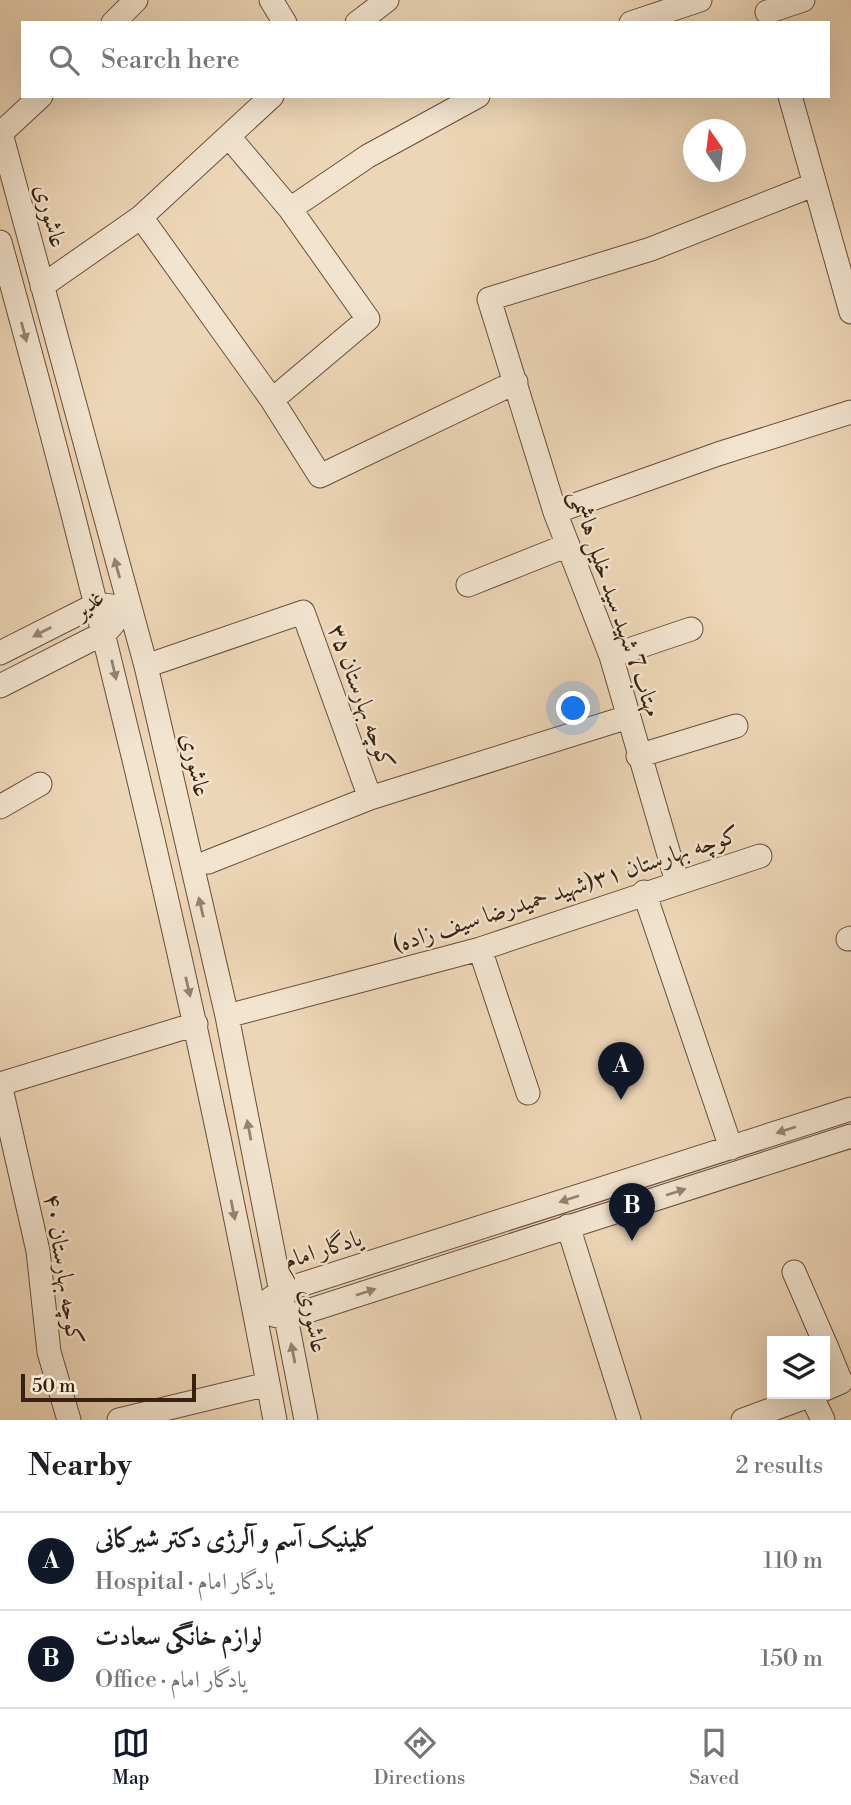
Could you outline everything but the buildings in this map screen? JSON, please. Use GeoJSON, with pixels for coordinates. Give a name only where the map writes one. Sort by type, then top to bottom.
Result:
{"type":"FeatureCollection","features":[{"type":"Feature","properties":{"kind":"street"},"geometry":{"type":"LineString","coordinates":[[115,21],[136,0]]}},
{"type":"Feature","properties":{"kind":"street"},"geometry":{"type":"LineString","coordinates":[[271,0],[284,21]]}},
{"type":"Feature","properties":{"kind":"street"},"geometry":{"type":"LineString","coordinates":[[360,21],[387,0]]}},
{"type":"Feature","properties":{"kind":"street"},"geometry":{"type":"LineString","coordinates":[[637,21],[699,0]]}},
{"type":"Feature","properties":{"kind":"street"},"geometry":{"type":"LineString","coordinates":[[767,11],[803,0]]}},
{"type":"Feature","properties":{"kind":"street"},"geometry":{"type":"LineString","coordinates":[[0,131],[39,98]]}},
{"type":"Feature","properties":{"kind":"street"},"geometry":{"type":"LineString","coordinates":[[42,286],[141,217],[230,138],[270,98]]}},
{"type":"Feature","properties":{"kind":"street"},"geometry":{"type":"LineString","coordinates":[[290,209],[368,156],[474,98]]}},
{"type":"Feature","properties":{"kind":"street"},"geometry":{"type":"LineString","coordinates":[[791,98],[813,186],[851,312]]}},
{"type":"Feature","properties":{"kind":"street","name":"عاشوری"},"geometry":{"type":"LineString","coordinates":[[0,131],[146,666],[226,1016],[306,1420]]}},
{"type":"Feature","properties":{"kind":"street"},"geometry":{"type":"LineString","coordinates":[[230,138],[290,209],[368,319],[272,400]]}},
{"type":"Feature","properties":{"kind":"street","name":"مهتاب 7 شهید سید خلیل هاشمی"},"geometry":{"type":"LineString","coordinates":[[677,882],[638,756],[611,656],[555,512],[489,299],[652,248],[813,186]]}},
{"type":"Feature","properties":{"kind":"street"},"geometry":{"type":"LineString","coordinates":[[141,217],[272,400],[320,476],[516,382]]}},
{"type":"Feature","properties":{"kind":"street"},"geometry":{"type":"LineString","coordinates":[[0,242],[5,278],[106,632],[196,1024],[275,1420]]}},
{"type":"Feature","properties":{"kind":"street"},"geometry":{"type":"LineString","coordinates":[[555,512],[718,454],[851,412]]}},
{"type":"Feature","properties":{"kind":"street"},"geometry":{"type":"LineString","coordinates":[[468,585],[568,545]]}},
{"type":"Feature","properties":{"kind":"street","name":"غدیر"},"geometry":{"type":"LineString","coordinates":[[0,653],[97,604],[128,608]]}},
{"type":"Feature","properties":{"kind":"street","name":"غدیر"},"geometry":{"type":"LineString","coordinates":[[0,686],[106,632],[128,608]]}},
{"type":"Feature","properties":{"kind":"street","name":"کوچه بهارستان ۳۵"},"geometry":{"type":"LineString","coordinates":[[146,666],[303,612],[370,798]]}},
{"type":"Feature","properties":{"kind":"street"},"geometry":{"type":"LineString","coordinates":[[611,656],[691,629]]}},
{"type":"Feature","properties":{"kind":"street"},"geometry":{"type":"LineString","coordinates":[[208,862],[370,798],[628,717]]}},
{"type":"Feature","properties":{"kind":"street"},"geometry":{"type":"LineString","coordinates":[[638,756],[736,726]]}},
{"type":"Feature","properties":{"kind":"street"},"geometry":{"type":"LineString","coordinates":[[0,807],[40,784]]}},
{"type":"Feature","properties":{"kind":"street","name":"کوچه بهارستان ۳۱(شهید حمیدرضا سیف زاده)"},"geometry":{"type":"LineString","coordinates":[[226,1016],[480,949],[644,892],[760,856]]}},
{"type":"Feature","properties":{"kind":"street"},"geometry":{"type":"LineString","coordinates":[[644,892],[731,1148]]}},
{"type":"Feature","properties":{"kind":"street"},"geometry":{"type":"LineString","coordinates":[[480,949],[528,1093]]}},
{"type":"Feature","properties":{"kind":"street"},"geometry":{"type":"LineString","coordinates":[[0,1084],[196,1024]]}},
{"type":"Feature","properties":{"kind":"street","name":"کوچه بهارستان ۴۰"},"geometry":{"type":"LineString","coordinates":[[0,1084],[36,1235],[48,1352],[69,1420]]}},
{"type":"Feature","properties":{"kind":"street","name":"یادگار امام"},"geometry":{"type":"LineString","coordinates":[[253,1311],[281,1292],[851,1109]]}},
{"type":"Feature","properties":{"kind":"street"},"geometry":{"type":"LineString","coordinates":[[253,1311],[286,1318],[851,1136]]}},
{"type":"Feature","properties":{"kind":"street"},"geometry":{"type":"LineString","coordinates":[[568,1226],[629,1420]]}},
{"type":"Feature","properties":{"kind":"street"},"geometry":{"type":"LineString","coordinates":[[794,1272],[821,1336]]}},
{"type":"Feature","properties":{"kind":"street"},"geometry":{"type":"LineString","coordinates":[[330,1276],[327,1285],[330,1294],[337,1301]]}},
{"type":"Feature","properties":{"kind":"street"},"geometry":{"type":"LineString","coordinates":[[830,1356],[841,1382],[830,1387]]}},
{"type":"Feature","properties":{"kind":"street"},"geometry":{"type":"LineString","coordinates":[[119,1420],[268,1384]]}},
{"type":"Feature","properties":{"kind":"street"},"geometry":{"type":"LineString","coordinates":[[743,1420],[801,1399]]}},
{"type":"Feature","properties":{"kind":"street"},"geometry":{"type":"LineString","coordinates":[[818,1399],[823,1420]]}},
{"type":"Feature","properties":{"kind":"place","name":"کلینیک آسم و آلرژی دکتر شیرکانی"},"geometry":{"type":"Point","coordinates":[621,1100]}},
{"type":"Feature","properties":{"kind":"place","name":"لوازم خانگی سعادت"},"geometry":{"type":"Point","coordinates":[632,1241]}}]}
